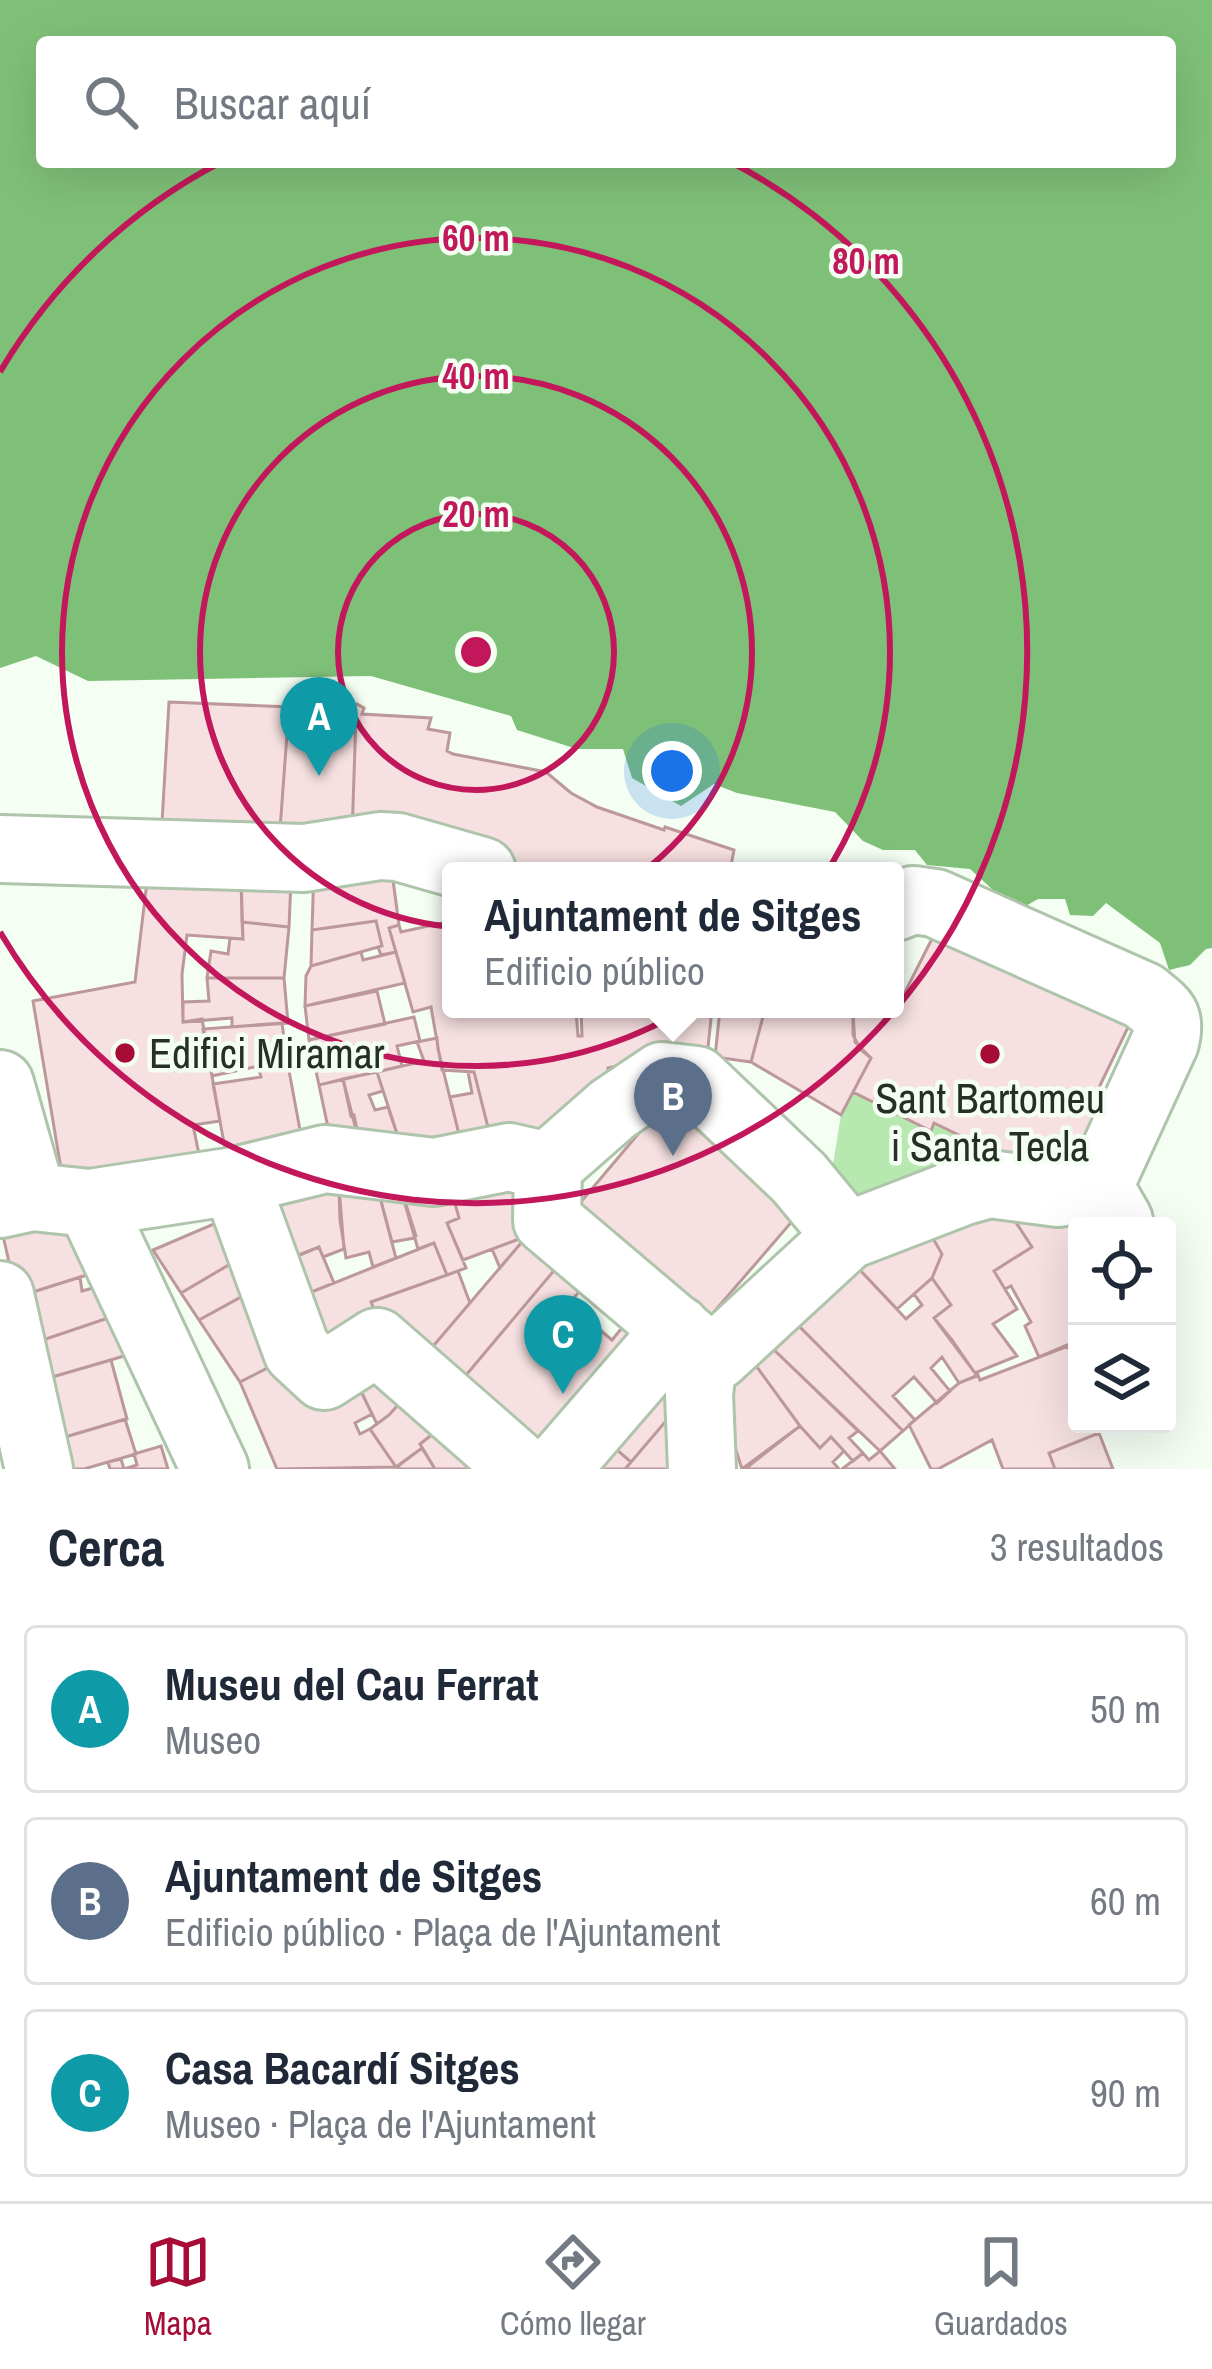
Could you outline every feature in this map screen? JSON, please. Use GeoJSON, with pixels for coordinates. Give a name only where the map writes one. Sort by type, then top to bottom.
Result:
{"type":"FeatureCollection","features":[{"type":"Feature","properties":{"kind":"street"},"geometry":{"type":"LineString","coordinates":[[0,849],[304,858],[392,847],[448,862]]}},
{"type":"Feature","properties":{"kind":"street"},"geometry":{"type":"LineString","coordinates":[[847,1236],[800,1178],[697,1080],[662,1076],[613,1109],[548,1166],[547,1220],[691,1341],[717,1356],[847,1236],[989,1184],[1109,1203],[1165,1042],[1169,1025],[1164,1012],[1144,996],[935,903],[904,904]]}},
{"type":"Feature","properties":{"kind":"street"},"geometry":{"type":"LineString","coordinates":[[0,1084],[41,1202],[215,1469]]}},
{"type":"Feature","properties":{"kind":"street"},"geometry":{"type":"LineString","coordinates":[[41,1202],[235,1181],[325,1159],[434,1172],[509,1157],[548,1166]]}},
{"type":"Feature","properties":{"kind":"street"},"geometry":{"type":"LineString","coordinates":[[235,1181],[297,1351],[324,1376],[377,1342],[521,1469]]}},
{"type":"Feature","properties":{"kind":"street"},"geometry":{"type":"LineString","coordinates":[[0,1294],[39,1469]]}},
{"type":"Feature","properties":{"kind":"street"},"geometry":{"type":"LineString","coordinates":[[556,1469],[691,1341]]}},
{"type":"Feature","properties":{"kind":"street"},"geometry":{"type":"LineString","coordinates":[[691,1341],[702,1469]]}},
{"type":"Feature","properties":{"kind":"shaded area"},"geometry":{"type":"Polygon","coordinates":[[[0,0],[1212,0],[1212,948],[1190,965],[1169,970],[1160,943],[1106,903],[1093,916],[1070,915],[1065,899],[1038,899],[1017,911],[988,899],[992,889],[970,869],[927,865],[915,850],[883,850],[863,841],[835,812],[714,784],[681,806],[632,778],[623,749],[577,749],[517,730],[511,716],[371,676],[88,681],[36,656],[0,668],[0,0]]]}},
{"type":"Feature","properties":{"kind":"shaded area"},"geometry":{"type":"Polygon","coordinates":[[[853,1092],[930,1131],[934,1123],[988,1149],[890,1207],[867,1207],[832,1170],[841,1115],[853,1092]]]}},
{"type":"Feature","properties":{"kind":"building"},"geometry":{"type":"Polygon","coordinates":[[[169,702],[289,707],[279,843],[161,840],[169,702]]]}},
{"type":"Feature","properties":{"kind":"building"},"geometry":{"type":"Polygon","coordinates":[[[357,704],[364,708],[362,714],[431,718],[428,729],[450,733],[447,751],[453,754],[546,772],[597,807],[734,850],[732,862],[476,862],[352,836],[356,716],[351,709],[357,704]]]}},
{"type":"Feature","properties":{"kind":"building"},"geometry":{"type":"Polygon","coordinates":[[[289,707],[351,710],[356,716],[352,836],[279,843],[289,707]]]}},
{"type":"Feature","properties":{"kind":"building"},"geometry":{"type":"Polygon","coordinates":[[[391,865],[399,925],[389,928],[396,952],[381,955],[376,921],[312,930],[314,867],[391,865]]]}},
{"type":"Feature","properties":{"kind":"building","name":"Edifici Miramar"},"geometry":{"type":"Polygon","coordinates":[[[148,873],[241,877],[243,939],[187,935],[182,974],[183,1022],[202,1019],[220,1121],[193,1125],[201,1164],[64,1187],[33,1001],[135,982],[148,873]]]}},
{"type":"Feature","properties":{"kind":"building"},"geometry":{"type":"Polygon","coordinates":[[[241,877],[291,880],[289,927],[242,922],[241,877]]]}},
{"type":"Feature","properties":{"kind":"building"},"geometry":{"type":"Polygon","coordinates":[[[376,921],[382,946],[311,966],[312,930],[376,921]]]}},
{"type":"Feature","properties":{"kind":"building"},"geometry":{"type":"Polygon","coordinates":[[[242,922],[289,927],[284,978],[207,978],[211,951],[228,954],[230,938],[243,939],[242,922]]]}},
{"type":"Feature","properties":{"kind":"building"},"geometry":{"type":"Polygon","coordinates":[[[442,923],[442,1018],[577,1018],[578,1036],[582,1036],[581,1018],[711,1018],[707,1057],[669,1054],[608,1068],[608,1074],[553,1128],[494,1151],[474,1072],[442,1070],[431,1007],[413,1012],[389,928],[399,925],[401,932],[442,923]]]}},
{"type":"Feature","properties":{"kind":"building","name":"Sant Bartomeu i Santa Tecla"},"geometry":{"type":"Polygon","coordinates":[[[939,925],[1133,1017],[1091,1104],[1114,1115],[1096,1152],[1074,1141],[1054,1181],[934,1123],[931,1131],[853,1092],[871,1058],[855,1042],[853,1018],[904,1018],[904,994],[939,925]]]}},
{"type":"Feature","properties":{"kind":"building"},"geometry":{"type":"Polygon","coordinates":[[[361,952],[363,960],[396,952],[405,983],[305,1006],[311,966],[361,952]]]}},
{"type":"Feature","properties":{"kind":"building"},"geometry":{"type":"Polygon","coordinates":[[[207,978],[284,978],[288,1023],[232,1027],[232,1018],[183,1022],[183,1002],[209,1001],[207,978]]]}},
{"type":"Feature","properties":{"kind":"building"},"geometry":{"type":"Polygon","coordinates":[[[377,991],[385,1024],[309,1040],[305,1006],[377,991]]]}},
{"type":"Feature","properties":{"kind":"building"},"geometry":{"type":"Polygon","coordinates":[[[414,1017],[420,1041],[397,1046],[402,1066],[319,1085],[309,1040],[414,1017]]]}},
{"type":"Feature","properties":{"kind":"building"},"geometry":{"type":"Polygon","coordinates":[[[719,1018],[763,1018],[751,1062],[715,1057],[719,1018]]]}},
{"type":"Feature","properties":{"kind":"building"},"geometry":{"type":"Polygon","coordinates":[[[763,1018],[853,1018],[853,1035],[871,1058],[841,1115],[751,1062],[763,1018]]]}},
{"type":"Feature","properties":{"kind":"building"},"geometry":{"type":"Polygon","coordinates":[[[282,1023],[287,1060],[212,1076],[203,1029],[282,1023]]]}},
{"type":"Feature","properties":{"kind":"building"},"geometry":{"type":"Polygon","coordinates":[[[437,1038],[464,1155],[404,1155],[377,1072],[424,1061],[417,1042],[437,1038]]]}},
{"type":"Feature","properties":{"kind":"building"},"geometry":{"type":"Polygon","coordinates":[[[287,1060],[303,1146],[227,1159],[213,1084],[261,1077],[258,1066],[287,1060]]]}},
{"type":"Feature","properties":{"kind":"building"},"geometry":{"type":"Polygon","coordinates":[[[377,1072],[383,1091],[369,1095],[375,1110],[388,1107],[404,1155],[362,1153],[343,1079],[377,1072]]]}},
{"type":"Feature","properties":{"kind":"building"},"geometry":{"type":"Polygon","coordinates":[[[468,1072],[474,1072],[494,1151],[464,1155],[450,1097],[472,1093],[468,1072]]]}},
{"type":"Feature","properties":{"kind":"building"},"geometry":{"type":"Polygon","coordinates":[[[343,1079],[362,1153],[333,1151],[319,1085],[343,1079]]]}},
{"type":"Feature","properties":{"kind":"building"},"geometry":{"type":"Polygon","coordinates":[[[666,1101],[795,1218],[707,1320],[574,1210],[666,1101]]]}},
{"type":"Feature","properties":{"kind":"building"},"geometry":{"type":"Polygon","coordinates":[[[507,1169],[527,1236],[463,1260],[447,1223],[459,1218],[450,1185],[507,1169]]]}},
{"type":"Feature","properties":{"kind":"building"},"geometry":{"type":"Polygon","coordinates":[[[373,1171],[396,1258],[373,1267],[369,1252],[346,1258],[339,1187],[373,1171]]]}},
{"type":"Feature","properties":{"kind":"building"},"geometry":{"type":"Polygon","coordinates":[[[373,1171],[396,1173],[414,1238],[392,1242],[373,1171]]]}},
{"type":"Feature","properties":{"kind":"building"},"geometry":{"type":"Polygon","coordinates":[[[396,1173],[450,1185],[459,1218],[447,1223],[466,1268],[447,1275],[434,1243],[418,1249],[396,1173]]]}},
{"type":"Feature","properties":{"kind":"building"},"geometry":{"type":"Polygon","coordinates":[[[339,1187],[344,1249],[323,1257],[319,1247],[295,1257],[274,1206],[339,1187]]]}},
{"type":"Feature","properties":{"kind":"building"},"geometry":{"type":"Polygon","coordinates":[[[1060,1204],[1082,1217],[1068,1217],[1068,1345],[1039,1357],[1025,1326],[1031,1322],[1011,1286],[1005,1289],[994,1271],[1032,1247],[1017,1224],[1060,1204]]]}},
{"type":"Feature","properties":{"kind":"building"},"geometry":{"type":"Polygon","coordinates":[[[1001,1208],[1032,1247],[994,1271],[1017,1309],[993,1324],[1017,1356],[975,1373],[934,1318],[951,1305],[932,1278],[942,1254],[927,1228],[1001,1208]]]}},
{"type":"Feature","properties":{"kind":"building"},"geometry":{"type":"Polygon","coordinates":[[[237,1214],[249,1253],[181,1293],[153,1250],[237,1214]]]}},
{"type":"Feature","properties":{"kind":"building"},"geometry":{"type":"Polygon","coordinates":[[[67,1225],[90,1274],[17,1297],[1,1227],[67,1225]]]}},
{"type":"Feature","properties":{"kind":"building"},"geometry":{"type":"Polygon","coordinates":[[[927,1228],[942,1254],[932,1278],[897,1309],[858,1268],[927,1228]]]}},
{"type":"Feature","properties":{"kind":"building"},"geometry":{"type":"Polygon","coordinates":[[[527,1236],[500,1268],[492,1249],[527,1236]]]}},
{"type":"Feature","properties":{"kind":"building"},"geometry":{"type":"Polygon","coordinates":[[[527,1236],[557,1267],[451,1393],[417,1365],[527,1236]]]}},
{"type":"Feature","properties":{"kind":"building"},"geometry":{"type":"Polygon","coordinates":[[[434,1243],[447,1275],[371,1302],[379,1322],[312,1356],[284,1303],[434,1243]]]}},
{"type":"Feature","properties":{"kind":"building"},"geometry":{"type":"Polygon","coordinates":[[[319,1247],[334,1283],[284,1303],[270,1266],[319,1247]]]}},
{"type":"Feature","properties":{"kind":"building"},"geometry":{"type":"Polygon","coordinates":[[[249,1253],[261,1286],[199,1320],[181,1293],[249,1253]]]}},
{"type":"Feature","properties":{"kind":"building"},"geometry":{"type":"Polygon","coordinates":[[[557,1267],[582,1288],[569,1304],[612,1340],[625,1324],[648,1343],[542,1469],[451,1393],[557,1267]]]}},
{"type":"Feature","properties":{"kind":"building"},"geometry":{"type":"Polygon","coordinates":[[[858,1268],[906,1319],[922,1305],[914,1294],[932,1278],[951,1305],[934,1318],[977,1376],[959,1383],[942,1357],[931,1368],[950,1391],[937,1403],[914,1377],[893,1396],[915,1420],[903,1431],[797,1324],[858,1268]]]}},
{"type":"Feature","properties":{"kind":"building"},"geometry":{"type":"Polygon","coordinates":[[[458,1271],[470,1303],[417,1365],[379,1322],[371,1302],[458,1271]]]}},
{"type":"Feature","properties":{"kind":"building"},"geometry":{"type":"Polygon","coordinates":[[[80,1277],[82,1291],[96,1287],[114,1316],[28,1345],[17,1297],[80,1277]]]}},
{"type":"Feature","properties":{"kind":"building"},"geometry":{"type":"Polygon","coordinates":[[[261,1286],[289,1357],[240,1382],[199,1320],[261,1286]]]}},
{"type":"Feature","properties":{"kind":"building"},"geometry":{"type":"Polygon","coordinates":[[[114,1316],[131,1354],[35,1382],[28,1345],[114,1316]]]}},
{"type":"Feature","properties":{"kind":"building"},"geometry":{"type":"Polygon","coordinates":[[[797,1324],[903,1431],[880,1451],[771,1347],[797,1324]]]}},
{"type":"Feature","properties":{"kind":"building"},"geometry":{"type":"Polygon","coordinates":[[[1068,1346],[1068,1433],[1099,1433],[1049,1453],[1055,1469],[1003,1469],[992,1440],[931,1469],[909,1425],[959,1383],[978,1375],[980,1380],[1068,1346]]]}},
{"type":"Feature","properties":{"kind":"building"},"geometry":{"type":"Polygon","coordinates":[[[771,1347],[858,1431],[849,1438],[863,1453],[853,1461],[831,1437],[820,1448],[754,1363],[771,1347]]]}},
{"type":"Feature","properties":{"kind":"building"},"geometry":{"type":"Polygon","coordinates":[[[289,1357],[355,1379],[372,1414],[355,1423],[360,1434],[370,1429],[396,1467],[277,1469],[240,1382],[289,1357]]]}},
{"type":"Feature","properties":{"kind":"building"},"geometry":{"type":"Polygon","coordinates":[[[111,1360],[127,1419],[48,1442],[35,1382],[111,1360]]]}},
{"type":"Feature","properties":{"kind":"building"},"geometry":{"type":"Polygon","coordinates":[[[754,1363],[800,1426],[742,1469],[715,1386],[754,1363]]]}},
{"type":"Feature","properties":{"kind":"building"},"geometry":{"type":"Polygon","coordinates":[[[657,1375],[684,1400],[631,1462],[603,1438],[657,1375]]]}},
{"type":"Feature","properties":{"kind":"building"},"geometry":{"type":"Polygon","coordinates":[[[355,1379],[415,1386],[377,1424],[355,1379]]]}},
{"type":"Feature","properties":{"kind":"building"},"geometry":{"type":"Polygon","coordinates":[[[415,1386],[452,1419],[396,1467],[370,1429],[415,1386]]]}},
{"type":"Feature","properties":{"kind":"building"},"geometry":{"type":"Polygon","coordinates":[[[684,1400],[689,1469],[625,1469],[631,1462],[684,1400]]]}},
{"type":"Feature","properties":{"kind":"building"},"geometry":{"type":"Polygon","coordinates":[[[125,1419],[136,1454],[84,1469],[53,1469],[48,1442],[125,1419]]]}},
{"type":"Feature","properties":{"kind":"building"},"geometry":{"type":"Polygon","coordinates":[[[452,1419],[487,1456],[467,1469],[435,1469],[420,1444],[452,1419]]]}},
{"type":"Feature","properties":{"kind":"building"},"geometry":{"type":"Polygon","coordinates":[[[800,1426],[820,1448],[831,1437],[844,1451],[833,1462],[839,1469],[745,1469],[800,1426]]]}},
{"type":"Feature","properties":{"kind":"building"},"geometry":{"type":"Polygon","coordinates":[[[1099,1433],[1113,1469],[1055,1469],[1049,1453],[1099,1433]]]}},
{"type":"Feature","properties":{"kind":"building"},"geometry":{"type":"Polygon","coordinates":[[[603,1438],[631,1462],[625,1469],[577,1469],[603,1438]]]}},
{"type":"Feature","properties":{"kind":"building"},"geometry":{"type":"Polygon","coordinates":[[[161,1446],[168,1469],[124,1469],[137,1465],[134,1454],[161,1446]]]}},
{"type":"Feature","properties":{"kind":"building"},"geometry":{"type":"Polygon","coordinates":[[[422,1448],[435,1469],[400,1469],[398,1466],[422,1448]]]}},
{"type":"Feature","properties":{"kind":"building"},"geometry":{"type":"Polygon","coordinates":[[[880,1451],[895,1469],[842,1469],[863,1453],[869,1460],[880,1451]]]}},
{"type":"Feature","properties":{"kind":"building"},"geometry":{"type":"Polygon","coordinates":[[[121,1459],[124,1469],[110,1469],[108,1462],[121,1459]]]}},
{"type":"Feature","properties":{"kind":"place","name":"Museu del Cau Ferrat"},"geometry":{"type":"Point","coordinates":[319,776]}},
{"type":"Feature","properties":{"kind":"place","name":"Edifici Miramar"},"geometry":{"type":"Point","coordinates":[125,1053]}},
{"type":"Feature","properties":{"kind":"place","name":"Sant Bartomeu i Santa Tecla"},"geometry":{"type":"Point","coordinates":[990,1054]}},
{"type":"Feature","properties":{"kind":"place","name":"Ajuntament de Sitges"},"geometry":{"type":"Point","coordinates":[673,1156]}},
{"type":"Feature","properties":{"kind":"place","name":"Casa Bacardí Sitges"},"geometry":{"type":"Point","coordinates":[563,1394]}}]}
